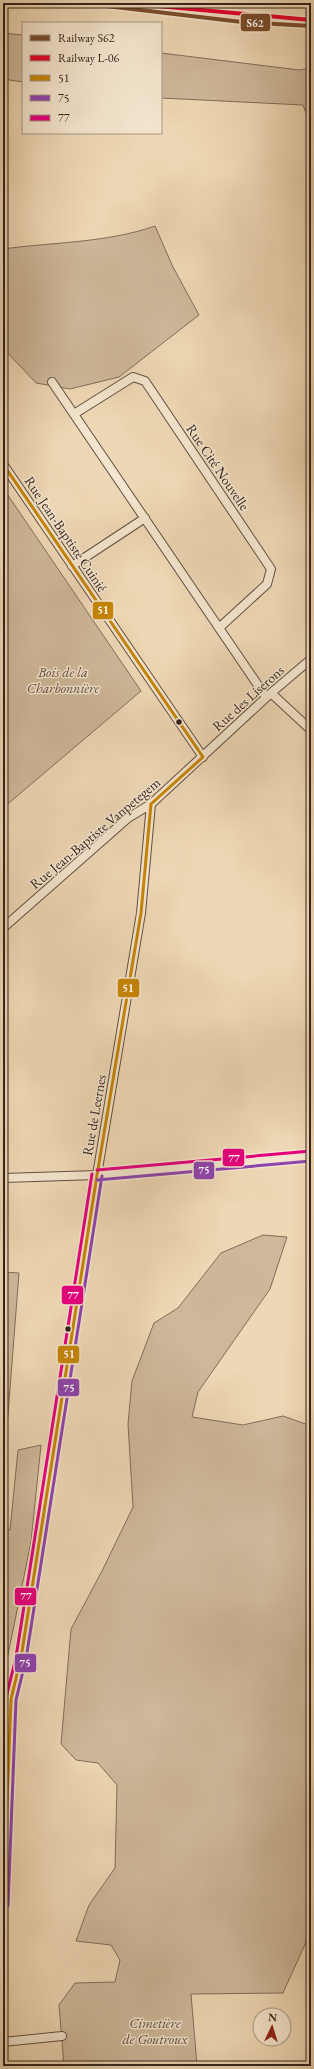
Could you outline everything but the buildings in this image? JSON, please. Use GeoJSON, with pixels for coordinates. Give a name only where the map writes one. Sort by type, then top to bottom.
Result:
{"type":"FeatureCollection","features":[{"type":"Feature","properties":{"kind":"street","name":"Rue Cité Nouvelle"},"geometry":{"type":"LineString","coordinates":[[74,414],[133,377],[145,382],[271,569],[267,584],[219,628]]}},
{"type":"Feature","properties":{"kind":"street"},"geometry":{"type":"LineString","coordinates":[[52,382],[219,628],[269,695],[311,730]]}},
{"type":"Feature","properties":{"kind":"street","name":"Rue Jean-Baptiste Cuinié"},"geometry":{"type":"LineString","coordinates":[[3,464],[203,757]]}},
{"type":"Feature","properties":{"kind":"street"},"geometry":{"type":"LineString","coordinates":[[72,566],[145,518]]}},
{"type":"Feature","properties":{"kind":"street","name":"Rue des Liserons"},"geometry":{"type":"LineString","coordinates":[[203,757],[269,695],[311,659]]}},
{"type":"Feature","properties":{"kind":"street","name":"Rue Jean-Baptiste Vanpetegem"},"geometry":{"type":"LineString","coordinates":[[3,928],[128,818],[150,804],[203,757]]}},
{"type":"Feature","properties":{"kind":"street","name":"Rue de Leernes"},"geometry":{"type":"LineString","coordinates":[[3,1906],[11,1700],[21,1658],[96,1175],[141,913],[150,804]]}},
{"type":"Feature","properties":{"kind":"street"},"geometry":{"type":"LineString","coordinates":[[3,1178],[96,1175],[311,1156]]}},
{"type":"Feature","properties":{"kind":"street"},"geometry":{"type":"LineString","coordinates":[[3,2042],[62,2036]]}},
{"type":"Feature","properties":{"kind":"green space"},"geometry":{"type":"Polygon","coordinates":[[[3,33],[22,35],[22,82],[3,79],[3,33]]]}},
{"type":"Feature","properties":{"kind":"green space"},"geometry":{"type":"Polygon","coordinates":[[[162,53],[299,70],[311,68],[311,126],[303,105],[162,98],[162,53]]]}},
{"type":"Feature","properties":{"kind":"green space"},"geometry":{"type":"Polygon","coordinates":[[[155,226],[173,267],[199,315],[119,377],[70,389],[36,383],[3,348],[3,249],[99,239],[136,232],[155,226]]]}},
{"type":"Feature","properties":{"kind":"green space","name":"Bois de la Charbonnière"},"geometry":{"type":"Polygon","coordinates":[[[3,488],[141,691],[3,808],[3,488]]]}},
{"type":"Feature","properties":{"kind":"green space","name":"Cimetière de Goutroux"},"geometry":{"type":"Polygon","coordinates":[[[263,1235],[287,1237],[270,1289],[198,1392],[192,1417],[243,1425],[283,1416],[311,1426],[311,1931],[283,1993],[191,1994],[197,2066],[64,2066],[59,2005],[75,1983],[115,1982],[120,1960],[111,1945],[76,1941],[89,1905],[115,1868],[117,1785],[98,1763],[76,1760],[61,1744],[71,1629],[102,1571],[133,1507],[128,1424],[132,1381],[154,1323],[178,1308],[221,1253],[263,1235]]]}},
{"type":"Feature","properties":{"kind":"green space"},"geometry":{"type":"Polygon","coordinates":[[[3,1272],[19,1273],[7,1427],[3,1426],[3,1272]]]}},
{"type":"Feature","properties":{"kind":"green space"},"geometry":{"type":"Polygon","coordinates":[[[41,1445],[31,1542],[3,1679],[3,1529],[10,1530],[18,1450],[41,1445]]]}},
{"type":"Feature","properties":{"kind":"rail line","name":"S62"},"geometry":{"type":"LineString","coordinates":[[81,3],[242,22],[311,26]]}},
{"type":"Feature","properties":{"kind":"rail line","name":"L-06"},"geometry":{"type":"LineString","coordinates":[[124,3],[311,20]]}},
{"type":"Feature","properties":{"kind":"transit line","name":"51"},"geometry":{"type":"LineString","coordinates":[[3,464],[203,757]]}},
{"type":"Feature","properties":{"kind":"transit line","name":"51"},"geometry":{"type":"LineString","coordinates":[[151,804],[203,757]]}},
{"type":"Feature","properties":{"kind":"transit line","name":"51"},"geometry":{"type":"LineString","coordinates":[[3,1906],[11,1699],[21,1658],[97,1175],[141,913],[151,804]]}},
{"type":"Feature","properties":{"kind":"transit line","name":"77"},"geometry":{"type":"LineString","coordinates":[[97,1170],[311,1151]]}},
{"type":"Feature","properties":{"kind":"transit line","name":"75"},"geometry":{"type":"LineString","coordinates":[[97,1180],[311,1161]]}},
{"type":"Feature","properties":{"kind":"transit line","name":"77"},"geometry":{"type":"LineString","coordinates":[[3,1777],[6,1698],[16,1657],[92,1174]]}},
{"type":"Feature","properties":{"kind":"transit line","name":"75"},"geometry":{"type":"LineString","coordinates":[[8,1906],[16,1700],[26,1659],[102,1176]]}}]}
